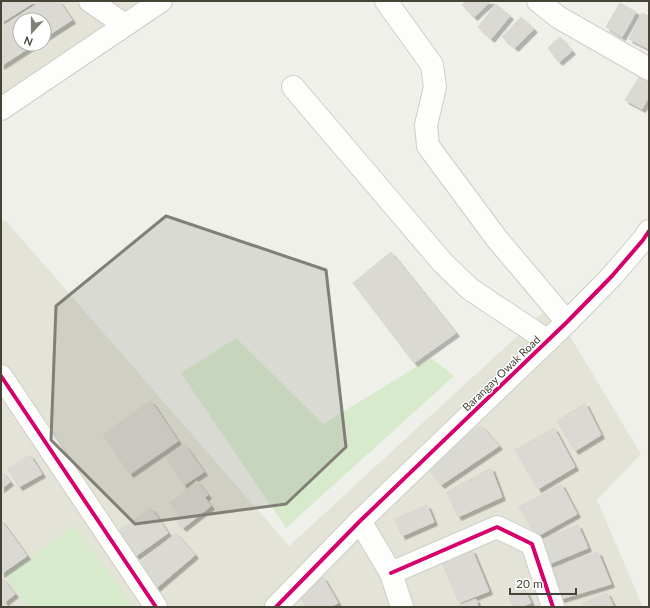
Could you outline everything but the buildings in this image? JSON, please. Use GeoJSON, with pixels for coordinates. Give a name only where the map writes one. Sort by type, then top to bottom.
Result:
{"type":"FeatureCollection","features":[{"type":"Feature","properties":{"kind":"street"},"geometry":{"type":"LineString","coordinates":[[90,1],[125,25]]}},
{"type":"Feature","properties":{"kind":"street"},"geometry":{"type":"LineString","coordinates":[[1,109],[161,1]]}},
{"type":"Feature","properties":{"kind":"street"},"geometry":{"type":"LineString","coordinates":[[386,1],[432,65],[436,87],[426,125],[428,146],[497,239],[567,322]]}},
{"type":"Feature","properties":{"kind":"street"},"geometry":{"type":"LineString","coordinates":[[538,1],[558,17],[649,69]]}},
{"type":"Feature","properties":{"kind":"street"},"geometry":{"type":"LineString","coordinates":[[293,87],[442,262],[470,290],[548,340]]}},
{"type":"Feature","properties":{"kind":"street","name":"Barangay Owak Road"},"geometry":{"type":"LineString","coordinates":[[276,607],[360,522],[567,322],[612,276],[643,240],[649,230]]}},
{"type":"Feature","properties":{"kind":"street"},"geometry":{"type":"LineString","coordinates":[[1,376],[156,607]]}},
{"type":"Feature","properties":{"kind":"street"},"geometry":{"type":"LineString","coordinates":[[360,522],[390,573],[402,607]]}},
{"type":"Feature","properties":{"kind":"street"},"geometry":{"type":"LineString","coordinates":[[390,573],[497,527],[532,544],[553,607]]}},
{"type":"Feature","properties":{"kind":"highlighted area"},"geometry":{"type":"Polygon","coordinates":[[[166,216],[326,270],[346,447],[286,504],[135,524],[51,440],[56,306],[166,216]]]}},
{"type":"Feature","properties":{"kind":"shaded area"},"geometry":{"type":"Polygon","coordinates":[[[1,1],[147,1],[1,98],[1,1]]]}},
{"type":"Feature","properties":{"kind":"shaded area"},"geometry":{"type":"Polygon","coordinates":[[[1,220],[7,222],[289,546],[551,305],[641,454],[597,500],[643,607],[1,607],[1,220]]]}},
{"type":"Feature","properties":{"kind":"green space"},"geometry":{"type":"Polygon","coordinates":[[[236,338],[323,424],[431,358],[454,376],[286,528],[181,373],[236,338]]]}},
{"type":"Feature","properties":{"kind":"green space"},"geometry":{"type":"Polygon","coordinates":[[[74,525],[134,607],[28,607],[6,576],[74,525]]]}},
{"type":"Feature","properties":{"kind":"cycle path"},"geometry":{"type":"LineString","coordinates":[[276,607],[360,521],[567,322],[612,276],[649,231]]}},
{"type":"Feature","properties":{"kind":"cycle path"},"geometry":{"type":"LineString","coordinates":[[1,376],[156,607]]}},
{"type":"Feature","properties":{"kind":"cycle path"},"geometry":{"type":"LineString","coordinates":[[391,573],[497,527],[532,544],[553,607]]}}]}
